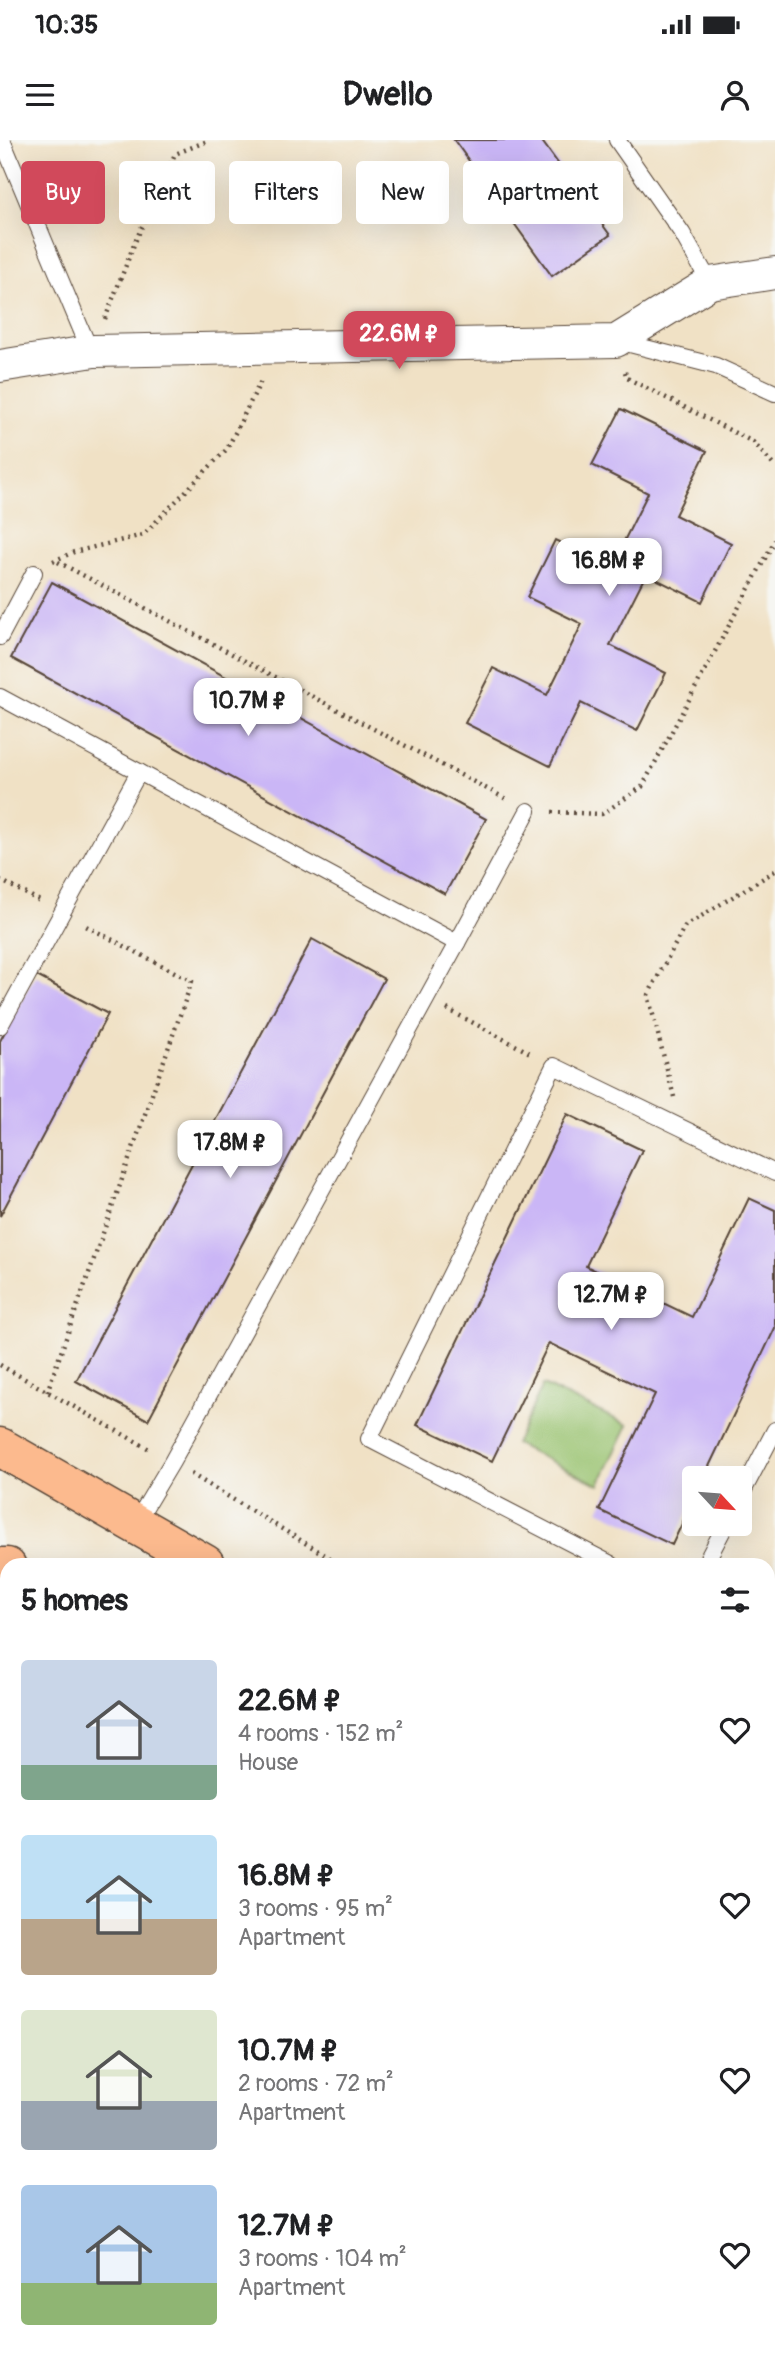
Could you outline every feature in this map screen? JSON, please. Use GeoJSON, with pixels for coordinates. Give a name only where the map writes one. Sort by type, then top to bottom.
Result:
{"type":"FeatureCollection","features":[{"type":"Feature","properties":{"kind":"main road"},"geometry":{"type":"LineString","coordinates":[[0,1447],[194,1558]]}},
{"type":"Feature","properties":{"kind":"street"},"geometry":{"type":"LineString","coordinates":[[0,366],[94,351],[616,341],[710,283],[775,273]]}},
{"type":"Feature","properties":{"kind":"lane"},"geometry":{"type":"LineString","coordinates":[[2,140],[91,353]]}},
{"type":"Feature","properties":{"kind":"lane"},"geometry":{"type":"LineString","coordinates":[[617,140],[682,233],[710,283]]}},
{"type":"Feature","properties":{"kind":"lane"},"geometry":{"type":"LineString","coordinates":[[616,341],[716,366],[775,393]]}},
{"type":"Feature","properties":{"kind":"lane"},"geometry":{"type":"LineString","coordinates":[[0,637],[34,573]]}},
{"type":"Feature","properties":{"kind":"lane"},"geometry":{"type":"LineString","coordinates":[[0,697],[457,943]]}},
{"type":"Feature","properties":{"kind":"lane"},"geometry":{"type":"LineString","coordinates":[[0,1026],[139,772]]}},
{"type":"Feature","properties":{"kind":"lane"},"geometry":{"type":"LineString","coordinates":[[135,1524],[172,1462],[528,811]]}},
{"type":"Feature","properties":{"kind":"lane"},"geometry":{"type":"LineString","coordinates":[[599,1558],[369,1439],[554,1066],[775,1173]]}},
{"type":"Feature","properties":{"kind":"lane"},"geometry":{"type":"LineString","coordinates":[[752,1474],[775,1430]]}},
{"type":"Feature","properties":{"kind":"lane"},"geometry":{"type":"LineString","coordinates":[[708,1558],[720,1536]]}},
{"type":"Feature","properties":{"kind":"path"},"geometry":{"type":"LineString","coordinates":[[91,353],[135,242],[176,154],[210,140]]}},
{"type":"Feature","properties":{"kind":"path"},"geometry":{"type":"LineString","coordinates":[[616,341],[626,378],[753,442],[775,467]]}},
{"type":"Feature","properties":{"kind":"path"},"geometry":{"type":"LineString","coordinates":[[74,552],[143,535],[227,449],[276,349]]}},
{"type":"Feature","properties":{"kind":"path"},"geometry":{"type":"LineString","coordinates":[[54,560],[528,811],[602,814],[642,788],[775,540]]}},
{"type":"Feature","properties":{"kind":"path"},"geometry":{"type":"LineString","coordinates":[[682,1128],[648,995],[685,926],[775,871]]}},
{"type":"Feature","properties":{"kind":"path"},"geometry":{"type":"LineString","coordinates":[[0,880],[192,981],[47,1392]]}},
{"type":"Feature","properties":{"kind":"path"},"geometry":{"type":"LineString","coordinates":[[427,999],[554,1066]]}},
{"type":"Feature","properties":{"kind":"green space"},"geometry":{"type":"Polygon","coordinates":[[[543,1385],[628,1425],[599,1485],[515,1444],[543,1385]]]}},
{"type":"Feature","properties":{"kind":"building"},"geometry":{"type":"Polygon","coordinates":[[[454,140],[541,140],[556,161],[469,161],[454,140]]]}},
{"type":"Feature","properties":{"kind":"building"},"geometry":{"type":"Polygon","coordinates":[[[515,224],[602,224],[610,235],[552,276],[515,224]]]}},
{"type":"Feature","properties":{"kind":"building"},"geometry":{"type":"Polygon","coordinates":[[[621,409],[707,451],[675,515],[731,543],[702,602],[646,574],[610,645],[666,673],[637,731],[581,703],[550,766],[465,723],[493,668],[547,695],[582,624],[527,597],[555,540],[611,567],[648,493],[592,465],[621,409]]]}},
{"type":"Feature","properties":{"kind":"building"},"geometry":{"type":"Polygon","coordinates":[[[52,582],[486,819],[445,894],[11,658],[52,582]]]}},
{"type":"Feature","properties":{"kind":"building"},"geometry":{"type":"Polygon","coordinates":[[[312,939],[384,979],[148,1420],[76,1381],[312,939]]]}},
{"type":"Feature","properties":{"kind":"building"},"geometry":{"type":"Polygon","coordinates":[[[35,975],[108,1014],[0,1216],[0,1041],[35,975]]]}},
{"type":"Feature","properties":{"kind":"building"},"geometry":{"type":"Polygon","coordinates":[[[567,1114],[642,1150],[586,1266],[692,1317],[749,1198],[775,1210],[775,1328],[709,1466],[682,1466],[682,1524],[672,1545],[599,1510],[655,1394],[549,1343],[492,1461],[417,1425],[567,1114]]]}}]}
